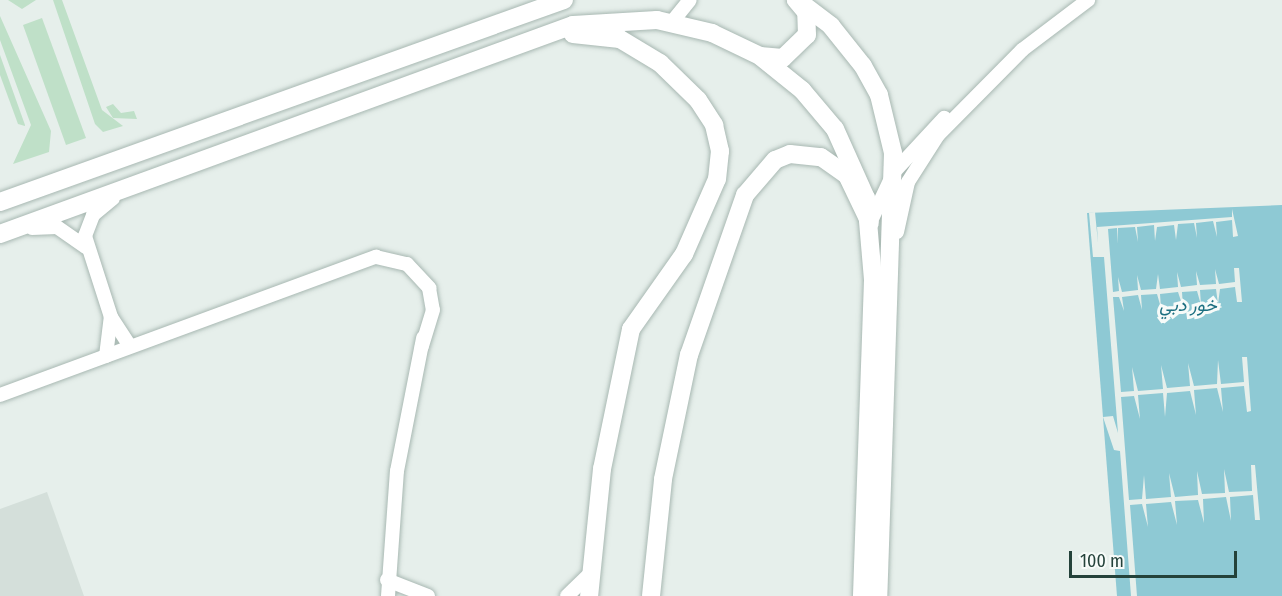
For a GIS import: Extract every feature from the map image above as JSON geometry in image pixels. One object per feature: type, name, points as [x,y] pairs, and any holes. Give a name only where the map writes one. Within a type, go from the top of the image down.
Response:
[{"type":"main road","points":[[0,202],[564,0]]},
{"type":"main road","points":[[760,56],[783,58],[802,45],[809,24],[798,1]]},
{"type":"main road","points":[[798,1],[842,38],[872,80],[890,133],[894,172],[894,252],[878,596]]},
{"type":"main road","points":[[0,235],[541,37],[600,20],[672,22],[712,33],[760,56],[802,90],[835,129],[859,173],[870,223],[862,596]]},
{"type":"main road","points":[[541,37],[596,34],[641,49],[698,100],[714,125],[720,151],[717,179],[684,254],[632,329],[602,469],[589,596]]},
{"type":"main road","points":[[651,596],[663,479],[689,355],[714,274],[753,182],[775,160],[790,154],[821,157],[847,175],[870,223]]},
{"type":"street","points":[[672,22],[690,0]]},
{"type":"street","points":[[870,223],[894,172],[918,141],[969,99],[1022,50],[1088,0]]},
{"type":"street","points":[[894,252],[903,200],[916,165],[969,99]]},
{"type":"street","points":[[129,346],[111,317],[86,247],[88,225],[100,207],[149,179]]},
{"type":"street","points":[[0,235],[46,226],[68,232],[86,247]]},
{"type":"street","points":[[0,395],[376,257],[397,259],[416,270],[432,299],[397,471],[387,580],[388,596]]},
{"type":"street","points":[[106,356],[111,317]]},
{"type":"street","points":[[567,596],[590,574]]},
{"type":"street","points":[[387,580],[428,596]]},
{"type":"shaded area","points":[[47,492],[84,596],[0,596],[0,509]]},
{"type":"green space","points":[[8,0],[36,0],[22,9]]},
{"type":"green space","points":[[53,0],[62,0],[102,110],[123,126],[103,132],[95,124]]},
{"type":"green space","points":[[0,16],[51,131],[49,152],[13,164],[31,125],[0,40]]},
{"type":"green space","points":[[42,18],[86,138],[66,145],[23,25]]},
{"type":"green space","points":[[0,55],[25,126],[18,124],[0,75]]},
{"type":"green space","points":[[113,104],[121,113],[134,111],[137,119],[113,118],[106,107]]},
{"type":"water","name":"خور دبي","points":[[1282,205],[1282,596],[1117,596],[1087,213]]},
{"type":"pier","points":[[1232,209],[1238,236],[1233,237],[1232,220],[1216,222],[1217,237],[1213,221],[1196,223],[1197,238],[1194,223],[1178,224],[1176,240],[1174,225],[1157,227],[1155,241],[1154,225],[1137,227],[1138,242],[1135,227],[1118,228],[1118,244],[1117,228],[1108,229],[1113,292],[1119,291],[1118,277],[1122,292],[1138,290],[1137,275],[1141,290],[1156,289],[1158,274],[1160,289],[1178,287],[1177,272],[1181,287],[1197,285],[1196,271],[1200,285],[1216,284],[1215,269],[1219,284],[1235,282],[1234,268],[1239,268],[1242,302],[1237,302],[1235,287],[1220,289],[1218,304],[1216,289],[1200,290],[1201,305],[1197,291],[1182,292],[1183,307],[1178,292],[1160,294],[1161,308],[1157,294],[1141,295],[1142,310],[1138,295],[1122,297],[1124,311],[1119,297],[1113,297],[1121,392],[1134,391],[1132,367],[1138,391],[1163,389],[1161,365],[1167,388],[1190,386],[1188,363],[1194,386],[1217,384],[1218,360],[1221,384],[1244,382],[1242,357],[1247,357],[1251,411],[1247,412],[1244,386],[1221,388],[1223,412],[1217,388],[1194,390],[1196,415],[1190,391],[1167,393],[1165,417],[1163,393],[1138,395],[1140,419],[1134,396],[1121,397],[1129,500],[1142,499],[1144,475],[1146,499],[1171,497],[1169,473],[1175,497],[1198,495],[1197,471],[1202,494],[1225,493],[1224,469],[1229,492],[1252,491],[1251,465],[1255,465],[1260,520],[1255,520],[1253,495],[1230,497],[1231,521],[1226,497],[1203,499],[1204,523],[1198,500],[1175,501],[1177,525],[1171,502],[1146,504],[1148,527],[1142,504],[1130,505],[1137,596],[1131,596],[1120,451],[1114,450],[1103,417],[1113,416],[1118,433],[1104,257],[1093,257],[1089,213],[1095,212],[1098,243],[1097,227],[1232,217]]}]
